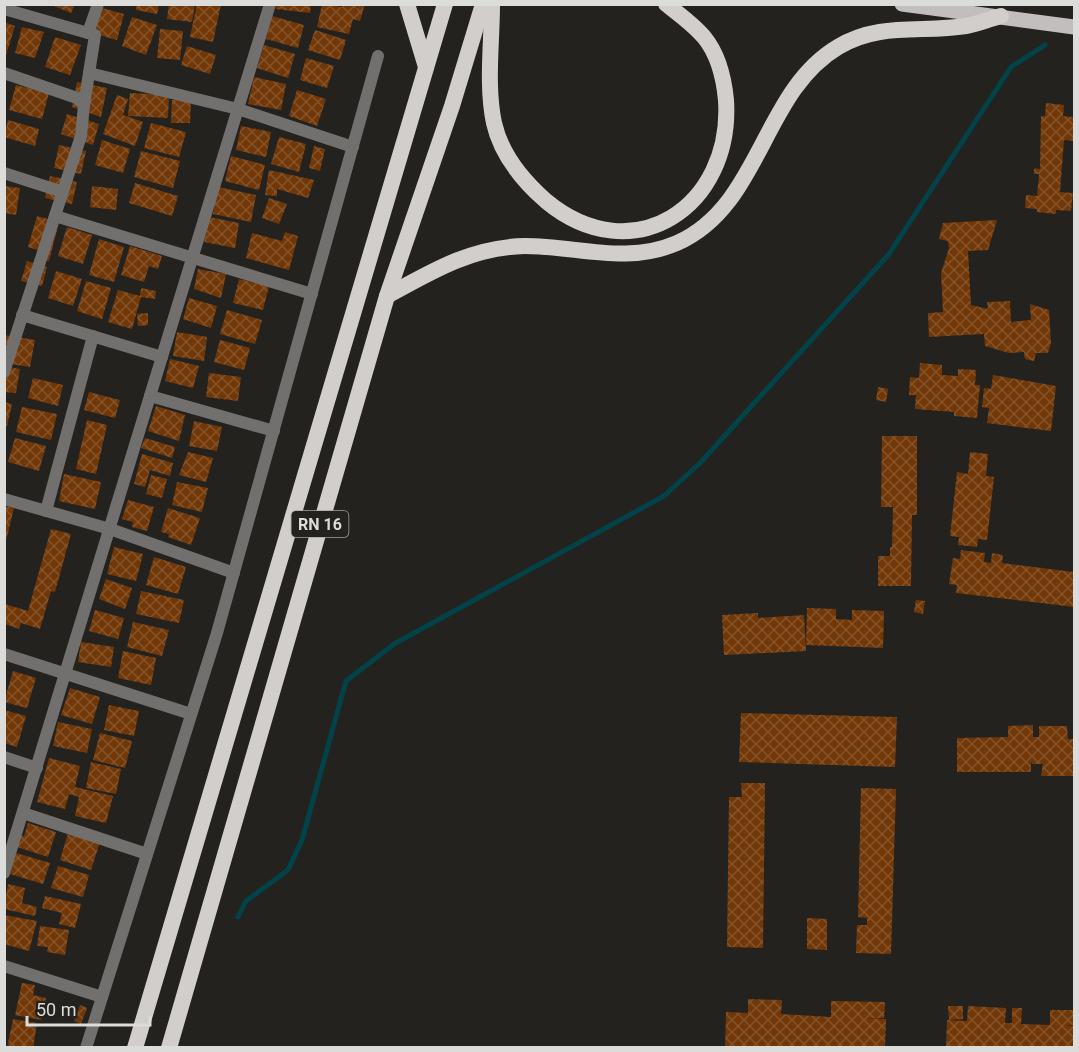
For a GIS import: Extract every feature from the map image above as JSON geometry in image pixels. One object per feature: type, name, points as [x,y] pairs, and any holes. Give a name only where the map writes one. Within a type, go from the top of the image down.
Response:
[{"type":"highway","points":[[407,4],[426,68]]},
{"type":"highway","name":"RN 16","points":[[135,1047],[445,4]]},
{"type":"highway","name":"RN 16","points":[[169,1047],[387,296],[452,106],[483,4]]},
{"type":"highway","points":[[492,4],[492,112],[497,135],[507,156],[535,191],[561,213],[592,228],[618,233],[650,228],[680,213],[701,193],[715,169],[724,141],[725,87],[718,62],[704,37],[666,4]]},
{"type":"highway","points":[[387,296],[440,266],[468,254],[492,249],[526,246],[630,255],[657,251],[680,241],[721,208],[737,189],[794,86],[822,58],[839,46],[876,31],[967,26],[1001,16]]},
{"type":"main road","points":[[902,4],[1074,27]]},
{"type":"street","points":[[88,33],[98,4]]},
{"type":"street","points":[[4,873],[270,4]]},
{"type":"street","points":[[4,9],[94,35],[81,136],[4,372]]},
{"type":"street","points":[[86,1047],[234,573],[378,56]]},
{"type":"street","points":[[4,73],[62,91],[77,98],[84,105]]},
{"type":"street","points":[[89,73],[238,109],[353,147]]},
{"type":"street","points":[[4,173],[63,192]]},
{"type":"street","points":[[55,216],[312,294]]},
{"type":"street","points":[[22,315],[162,357]]},
{"type":"street","points":[[46,511],[93,336]]},
{"type":"street","points":[[150,396],[274,431]]},
{"type":"street","points":[[4,499],[110,529],[234,573]]},
{"type":"street","points":[[4,654],[191,714]]},
{"type":"street","points":[[4,757],[37,768]]},
{"type":"street","points":[[23,813],[147,854]]},
{"type":"street","points":[[4,966],[102,997]]},
{"type":"building","points":[[49,4],[75,4],[71,13]]},
{"type":"building","points":[[137,4],[159,4],[157,14],[136,10]]},
{"type":"building","points":[[169,4],[195,4],[192,22],[167,19]]},
{"type":"building","points":[[197,4],[221,4],[213,42],[190,37]]},
{"type":"building","points":[[276,4],[311,4],[310,13],[276,9]]},
{"type":"building","points":[[322,4],[342,7],[343,4],[357,4],[355,14],[358,4],[365,4],[360,21],[353,19],[349,34],[317,27]]},
{"type":"building","points":[[98,7],[124,14],[117,40],[91,33]]},
{"type":"building","points":[[272,16],[304,25],[298,48],[266,39]]},
{"type":"building","points":[[132,17],[157,25],[146,55],[122,46]]},
{"type":"building","points":[[4,22],[15,26],[6,55],[4,54]]},
{"type":"building","points":[[22,27],[44,32],[35,58],[15,53]]},
{"type":"building","points":[[160,29],[183,31],[180,60],[157,58]]},
{"type":"building","points":[[315,30],[346,40],[340,60],[308,50]]},
{"type":"building","points":[[55,37],[81,45],[70,75],[45,67]]},
{"type":"building","points":[[264,45],[295,54],[288,78],[257,68]]},
{"type":"building","points":[[187,46],[216,55],[210,74],[181,65]]},
{"type":"building","points":[[306,58],[334,66],[327,88],[300,80]]},
{"type":"building","points":[[254,77],[286,84],[281,110],[248,104]]},
{"type":"building","points":[[77,82],[107,88],[101,117],[72,107]]},
{"type":"building","points":[[16,85],[49,93],[42,119],[9,110]]},
{"type":"building","points":[[297,90],[326,99],[317,126],[289,116]]},
{"type":"building","points":[[130,93],[169,95],[168,118],[128,116]]},
{"type":"building","points":[[117,95],[128,99],[123,115],[143,122],[135,146],[103,134]]},
{"type":"building","points":[[172,100],[191,101],[190,123],[171,123]]},
{"type":"building","points":[[1046,103],[1064,105],[1063,116],[1074,117],[1074,141],[1064,140],[1060,192],[1073,193],[1071,211],[1056,210],[1056,214],[1025,208],[1026,195],[1037,196],[1039,174],[1034,174],[1034,168],[1040,169],[1041,116],[1045,116]]},
{"type":"building","points":[[67,114],[99,124],[93,145],[61,134]]},
{"type":"building","points":[[8,120],[39,129],[35,146],[4,137]]},
{"type":"building","points":[[151,123],[186,132],[179,157],[144,148]]},
{"type":"building","points":[[241,126],[271,132],[266,157],[236,150]]},
{"type":"building","points":[[279,137],[306,144],[299,172],[271,164]]},
{"type":"building","points":[[102,140],[130,149],[123,173],[95,165]]},
{"type":"building","points":[[59,145],[86,151],[81,174],[54,168]]},
{"type":"building","points":[[314,146],[325,149],[320,171],[309,168]]},
{"type":"building","points":[[141,151],[180,161],[173,188],[134,177]]},
{"type":"building","points":[[231,156],[265,165],[259,190],[225,181]]},
{"type":"building","points":[[269,170],[314,180],[308,198],[277,189],[277,196],[265,195]]},
{"type":"building","points":[[50,176],[77,182],[72,204],[45,198]]},
{"type":"building","points":[[135,183],[178,196],[172,216],[129,203]]},
{"type":"building","points":[[4,186],[20,188],[16,215],[4,213]]},
{"type":"building","points":[[92,186],[118,189],[116,210],[90,207]]},
{"type":"building","points":[[218,187],[256,195],[251,222],[213,214]]},
{"type":"building","points":[[269,198],[287,204],[279,224],[262,218]]},
{"type":"building","points":[[37,216],[59,222],[49,261],[36,258],[38,250],[28,247]]},
{"type":"building","points":[[209,217],[239,223],[235,248],[204,242]]},
{"type":"building","points":[[997,220],[988,250],[968,251],[971,305],[988,309],[987,302],[1010,301],[1011,322],[1031,320],[1030,304],[1049,310],[1051,343],[1048,353],[1036,353],[1034,361],[1025,359],[1024,352],[1009,353],[985,346],[984,334],[929,337],[928,313],[943,312],[941,273],[949,248],[948,241],[939,239],[943,223]]},
{"type":"building","points":[[67,227],[92,235],[83,264],[58,256]]},
{"type":"building","points":[[285,232],[298,236],[289,270],[246,258],[252,233],[282,241]]},
{"type":"building","points":[[99,239],[124,247],[114,282],[89,275]]},
{"type":"building","points":[[130,246],[162,256],[158,269],[149,266],[144,282],[121,275]]},
{"type":"building","points":[[27,261],[47,267],[42,286],[21,281]]},
{"type":"building","points":[[198,269],[226,274],[221,298],[194,289]]},
{"type":"building","points":[[56,271],[82,279],[73,306],[48,298]]},
{"type":"building","points":[[239,279],[269,286],[263,310],[233,303]]},
{"type":"building","points":[[86,281],[111,288],[102,319],[77,311]]},
{"type":"building","points":[[141,288],[156,291],[155,299],[141,297],[132,329],[108,322],[118,290],[140,296]]},
{"type":"building","points":[[189,298],[217,306],[211,328],[183,319]]},
{"type":"building","points":[[227,310],[262,320],[255,344],[220,334]]},
{"type":"building","points":[[148,313],[148,325],[138,326],[137,314]]},
{"type":"building","points":[[177,332],[207,337],[204,361],[173,356]]},
{"type":"building","points":[[4,335],[35,340],[30,367],[4,363]]},
{"type":"building","points":[[220,340],[250,348],[244,370],[214,362]]},
{"type":"building","points":[[170,359],[199,366],[193,388],[165,381]]},
{"type":"building","points":[[920,363],[942,365],[942,375],[958,376],[958,369],[976,370],[975,385],[980,385],[977,418],[954,416],[954,412],[915,409],[916,395],[909,395],[910,377],[919,378]]},
{"type":"building","points":[[4,366],[20,369],[16,393],[4,392]]},
{"type":"building","points":[[209,373],[241,377],[238,401],[206,397]]},
{"type":"building","points":[[993,375],[1056,386],[1051,431],[987,423],[989,408],[982,407],[984,388],[991,389]]},
{"type":"building","points":[[33,378],[63,385],[58,406],[28,398]]},
{"type":"building","points":[[878,387],[888,389],[886,402],[876,400]]},
{"type":"building","points":[[89,392],[120,400],[115,418],[84,410]]},
{"type":"building","points":[[4,402],[12,404],[7,426],[4,426]]},
{"type":"building","points":[[156,406],[185,415],[179,441],[148,431]]},
{"type":"building","points":[[22,407],[57,414],[51,440],[16,432]]},
{"type":"building","points":[[87,420],[107,425],[96,474],[76,469]]},
{"type":"building","points":[[194,421],[222,427],[217,451],[189,446]]},
{"type":"building","points":[[882,436],[917,436],[917,515],[912,515],[911,586],[878,586],[878,556],[890,556],[890,547],[892,547],[893,507],[881,507]]},
{"type":"building","points":[[15,438],[46,446],[39,471],[8,462]]},
{"type":"building","points":[[145,438],[175,447],[172,458],[141,448]]},
{"type":"building","points":[[188,452],[213,458],[206,482],[179,475]]},
{"type":"building","points":[[970,452],[988,454],[986,476],[994,477],[987,540],[978,539],[977,547],[958,545],[959,537],[950,536],[957,472],[968,474]]},
{"type":"building","points":[[142,454],[173,463],[170,476],[150,470],[145,487],[134,484]]},
{"type":"building","points":[[64,474],[101,482],[95,509],[59,501]]},
{"type":"building","points":[[151,475],[167,479],[162,498],[146,494]]},
{"type":"building","points":[[177,482],[208,488],[202,512],[172,505]]},
{"type":"building","points":[[128,500],[154,507],[147,531],[132,527],[133,522],[122,519]]},
{"type":"building","points":[[4,506],[14,508],[5,545],[4,545]]},
{"type":"building","points":[[168,508],[200,518],[191,545],[168,537],[169,534],[161,532]]},
{"type":"building","points":[[51,529],[71,534],[55,592],[51,591],[40,629],[21,623],[19,629],[5,624],[5,604],[28,611]]},
{"type":"building","points":[[114,547],[143,554],[136,581],[107,574]]},
{"type":"building","points":[[961,550],[985,553],[984,562],[991,563],[992,553],[1003,555],[1002,563],[1074,572],[1074,607],[956,593],[957,585],[949,584],[953,558],[960,559]]},
{"type":"building","points":[[154,557],[186,567],[178,594],[146,585]]},
{"type":"building","points":[[106,579],[132,588],[125,609],[99,599]]},
{"type":"building","points":[[141,591],[184,600],[179,623],[136,614]]},
{"type":"building","points":[[916,600],[925,601],[923,614],[914,612]]},
{"type":"building","points":[[807,608],[836,609],[836,619],[852,620],[852,610],[884,611],[883,648],[806,645]]},
{"type":"building","points":[[95,610],[124,618],[118,639],[89,631]]},
{"type":"building","points":[[758,613],[758,618],[804,615],[806,651],[724,655],[722,615]]},
{"type":"building","points":[[133,622],[169,630],[162,656],[127,647]]},
{"type":"building","points":[[81,642],[114,647],[111,667],[78,662]]},
{"type":"building","points":[[123,651],[156,658],[151,685],[118,678]]},
{"type":"building","points":[[13,671],[36,678],[27,708],[4,702]]},
{"type":"building","points":[[70,688],[100,697],[92,724],[61,715]]},
{"type":"building","points":[[109,705],[139,711],[134,736],[104,730]]},
{"type":"building","points":[[4,710],[26,716],[17,747],[4,743]]},
{"type":"building","points":[[741,713],[897,717],[895,767],[739,762]]},
{"type":"building","points":[[58,722],[92,729],[87,753],[53,746]]},
{"type":"building","points":[[1033,725],[1033,737],[1039,737],[1039,726],[1067,726],[1068,739],[1074,739],[1074,776],[1041,776],[1043,764],[1032,764],[1031,761],[1031,772],[957,772],[957,738],[1008,737],[1008,726]]},
{"type":"building","points":[[100,733],[132,741],[125,768],[93,760]]},
{"type":"building","points":[[49,758],[80,766],[75,787],[113,796],[106,823],[75,816],[79,797],[69,794],[65,809],[37,802]]},
{"type":"building","points":[[91,762],[121,769],[116,794],[86,788]]},
{"type":"building","points":[[741,783],[765,783],[763,948],[727,947],[729,797],[742,797]]},
{"type":"building","points":[[861,788],[896,789],[891,954],[856,953],[857,925],[867,925],[867,918],[858,917]]},
{"type":"building","points":[[28,823],[56,832],[48,857],[14,846],[17,834],[24,836]]},
{"type":"building","points":[[68,833],[100,842],[91,870],[60,860]]},
{"type":"building","points":[[16,853],[50,863],[43,884],[10,874]]},
{"type":"building","points":[[58,866],[89,875],[83,897],[51,888]]},
{"type":"building","points":[[8,884],[25,888],[22,903],[37,907],[35,916],[4,909]]},
{"type":"building","points":[[45,896],[81,904],[75,928],[59,924],[62,913],[42,908]]},
{"type":"building","points":[[4,915],[37,921],[29,951],[4,944]]},
{"type":"building","points":[[807,918],[827,919],[827,950],[807,949]]},
{"type":"building","points":[[40,926],[69,930],[65,955],[47,952],[48,947],[37,946]]},
{"type":"building","points":[[22,983],[35,985],[33,995],[46,998],[41,1020],[15,1015]]},
{"type":"building","points":[[748,999],[782,1000],[781,1014],[831,1017],[831,1001],[885,1002],[884,1018],[865,1018],[886,1019],[885,1048],[725,1048],[726,1012],[748,1013]]},
{"type":"building","points":[[80,1005],[87,1008],[81,1024],[74,1021]]},
{"type":"building","points":[[948,1006],[963,1006],[963,1019],[949,1020]]},
{"type":"building","points":[[968,1006],[1006,1008],[1005,1023],[1012,1023],[1012,1008],[1022,1008],[1021,1024],[1050,1025],[1050,1010],[1074,1010],[1074,1025],[1065,1026],[1074,1026],[1074,1048],[946,1048],[947,1020],[967,1021]]},
{"type":"building","points":[[13,1019],[37,1023],[33,1048],[7,1048]]},
{"type":"waterway","points":[[238,917],[246,901],[288,870],[302,840],[346,681],[394,644],[664,496],[701,462],[889,254],[1011,67],[1045,45]]}]
